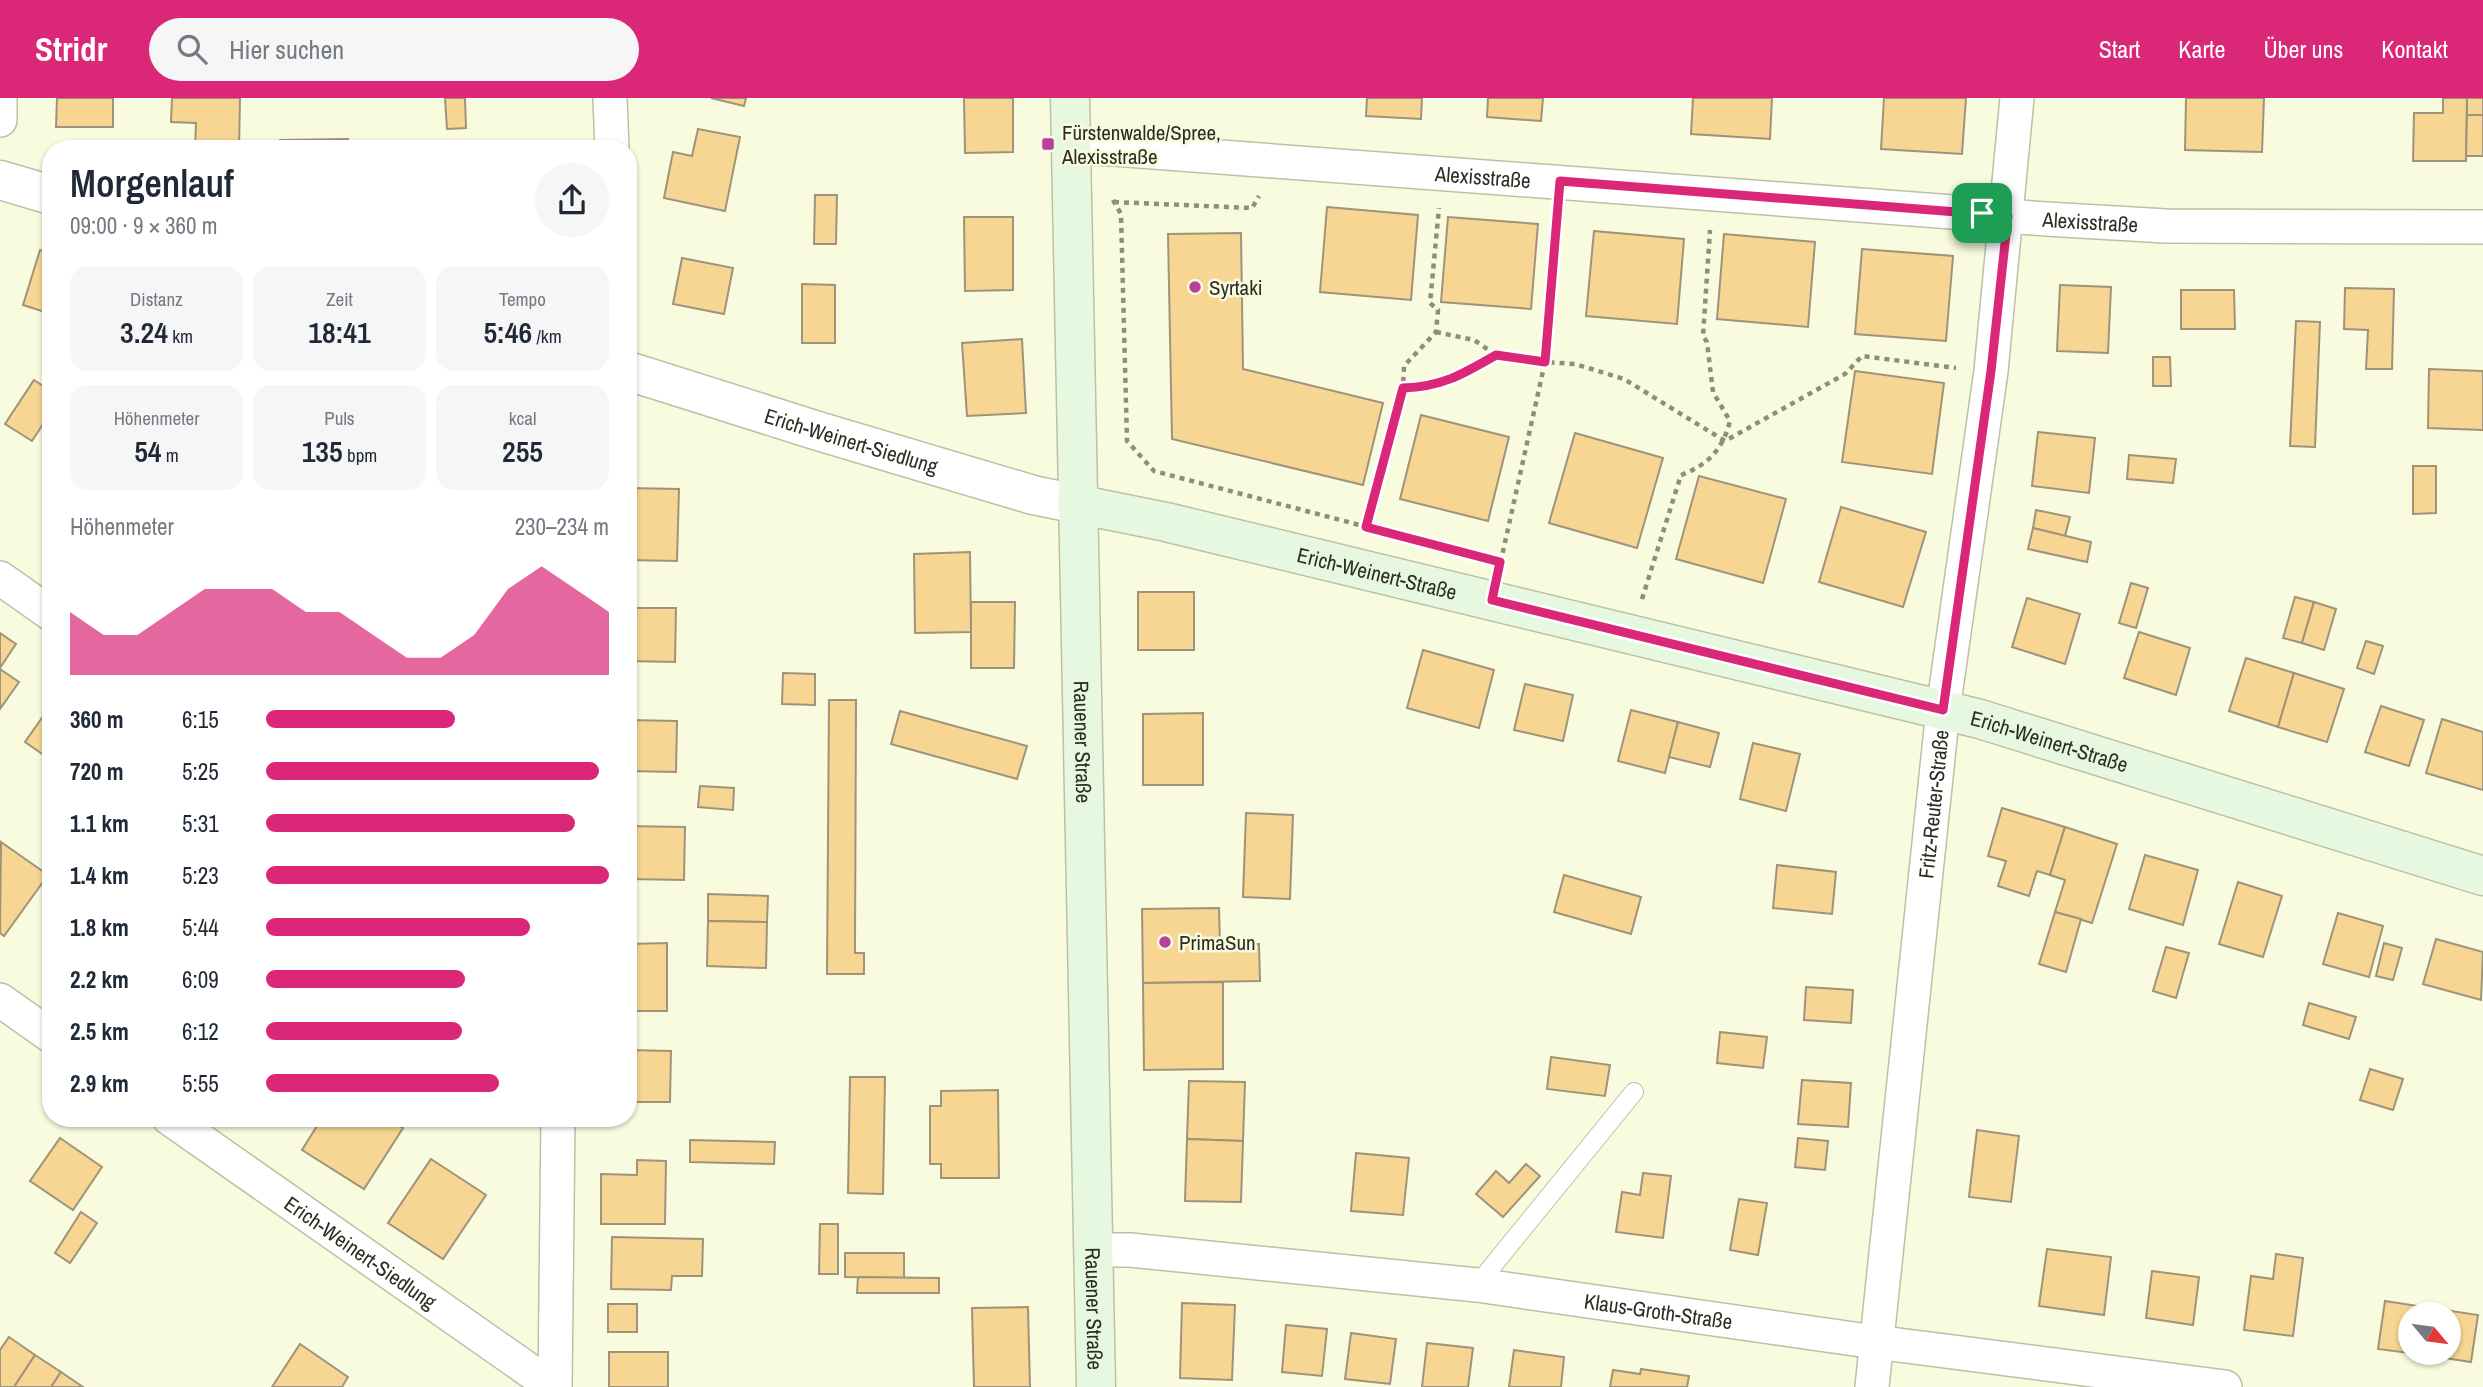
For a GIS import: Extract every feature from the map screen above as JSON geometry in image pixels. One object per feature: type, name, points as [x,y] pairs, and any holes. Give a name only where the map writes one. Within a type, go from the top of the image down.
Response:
[{"type":"main road","name":"Rauener Straße","points":[[1070,98],[1096,1387]]},
{"type":"main road","name":"Erich-Weinert-Straße","points":[[1077,504],[1166,522],[1980,719],[2483,876]]},
{"type":"street","points":[[0,98],[0,120]]},
{"type":"street","points":[[610,98],[612,140]]},
{"type":"street","name":"Fritz-Reuter-Straße","points":[[1872,1387],[1943,710],[1991,371],[2008,216],[2017,98]]},
{"type":"street","name":"Alexisstraße","points":[[1071,148],[2166,226],[2483,227]]},
{"type":"street","points":[[0,180],[42,192]]},
{"type":"street","name":"Erich-Weinert-Siedlung","points":[[637,374],[1033,495],[1077,504]]},
{"type":"street","points":[[0,578],[42,608]]},
{"type":"street","points":[[0,1000],[42,1029]]},
{"type":"street","name":"Erich-Weinert-Siedlung","points":[[182,1127],[554,1387]]},
{"type":"street","name":"Erich-Weinert-Siedlung","points":[[554,1387],[558,1127]]},
{"type":"street","name":"Klaus-Groth-Straße","points":[[1093,1251],[1130,1250],[1476,1285],[1875,1342],[2225,1387]]},
{"type":"lane","points":[[1476,1285],[1634,1092]]},
{"type":"path","points":[[1114,149],[1113,202],[1121,214],[1127,441],[1154,471],[1393,534]]},
{"type":"path","points":[[1492,600],[1545,362],[1560,181]]},
{"type":"path","points":[[1366,527],[1403,388],[1404,366],[1436,332],[1438,310],[1430,303],[1440,197]]},
{"type":"path","points":[[1711,219],[1703,336],[1707,342],[1713,392],[1730,421],[1725,441]]},
{"type":"path","points":[[1436,332],[1474,340],[1496,355],[1575,363],[1624,379],[1725,441]]},
{"type":"path","points":[[1403,388],[1428,387],[1458,377],[1496,355]]},
{"type":"path","points":[[1654,603],[1642,599],[1681,475],[1700,468],[1725,441],[1845,374],[1862,356],[1991,371]]},
{"type":"path","points":[[1500,562],[1513,565]]},
{"type":"building","points":[[57,98],[113,98],[113,127],[56,127]]},
{"type":"building","points":[[172,98],[240,98],[239,140],[195,140],[196,123],[171,122]]},
{"type":"building","points":[[445,98],[465,98],[466,128],[447,129]]},
{"type":"building","points":[[711,98],[746,98],[744,106]]},
{"type":"building","points":[[964,98],[1013,98],[1013,152],[965,153]]},
{"type":"building","points":[[1367,98],[1422,98],[1421,119],[1366,116]]},
{"type":"building","points":[[1488,98],[1543,98],[1541,121],[1487,117]]},
{"type":"building","points":[[1693,98],[1772,98],[1770,139],[1691,134]]},
{"type":"building","points":[[1884,98],[1966,98],[1962,154],[1881,149]]},
{"type":"building","points":[[2186,98],[2264,98],[2262,152],[2185,150]]},
{"type":"building","points":[[2443,98],[2467,98],[2466,161],[2413,161],[2414,113],[2443,113]]},
{"type":"building","points":[[2467,98],[2483,98],[2483,115],[2467,115]]},
{"type":"building","points":[[2467,115],[2483,115],[2483,156],[2466,156]]},
{"type":"building","points":[[698,129],[740,137],[725,211],[664,198],[673,152],[692,156]]},
{"type":"building","points":[[348,139],[348,140],[280,140]]},
{"type":"building","points":[[815,195],[837,195],[836,244],[814,244]]},
{"type":"building","points":[[1327,207],[1418,215],[1411,300],[1320,292]]},
{"type":"building","points":[[964,217],[1013,217],[1013,290],[965,291]]},
{"type":"building","points":[[1448,217],[1538,224],[1531,309],[1441,302]]},
{"type":"building","points":[[1594,231],[1684,239],[1677,324],[1586,316]]},
{"type":"building","points":[[1241,233],[1243,369],[1383,403],[1363,485],[1172,439],[1168,234]]},
{"type":"building","points":[[1724,234],[1815,242],[1808,327],[1717,319]]},
{"type":"building","points":[[1862,249],[1953,256],[1946,341],[1855,334]]},
{"type":"building","points":[[40,250],[42,251],[42,311],[23,305]]},
{"type":"building","points":[[682,258],[733,268],[724,314],[673,304]]},
{"type":"building","points":[[802,284],[835,285],[835,343],[802,343]]},
{"type":"building","points":[[2060,285],[2111,287],[2108,353],[2057,351]]},
{"type":"building","points":[[2345,288],[2394,289],[2392,369],[2366,369],[2368,330],[2344,329]]},
{"type":"building","points":[[2181,290],[2234,290],[2235,329],[2181,329]]},
{"type":"building","points":[[2296,321],[2320,322],[2315,447],[2290,446]]},
{"type":"building","points":[[1022,339],[1026,413],[967,416],[962,343]]},
{"type":"building","points":[[2153,357],[2170,357],[2171,386],[2153,386]]},
{"type":"building","points":[[2429,369],[2483,371],[2483,430],[2428,428]]},
{"type":"building","points":[[1855,371],[1944,383],[1932,474],[1842,462]]},
{"type":"building","points":[[34,380],[42,385],[42,426],[32,441],[5,424]]},
{"type":"building","points":[[1421,415],[1509,437],[1488,521],[1400,499]]},
{"type":"building","points":[[2038,432],[2095,438],[2089,493],[2032,486]]},
{"type":"building","points":[[1575,433],[1663,458],[1637,548],[1549,523]]},
{"type":"building","points":[[2129,455],[2176,459],[2173,483],[2127,479]]},
{"type":"building","points":[[2413,466],[2436,466],[2436,513],[2413,514]]},
{"type":"building","points":[[1699,476],[1786,499],[1763,583],[1676,559]]},
{"type":"building","points":[[637,488],[679,489],[677,561],[637,560]]},
{"type":"building","points":[[1841,507],[1926,532],[1903,607],[1819,582]]},
{"type":"building","points":[[2036,510],[2070,517],[2065,536],[2033,528]]},
{"type":"building","points":[[2033,528],[2091,542],[2087,562],[2028,549]]},
{"type":"building","points":[[970,552],[971,632],[915,633],[914,554]]},
{"type":"building","points":[[2131,583],[2148,588],[2136,628],[2119,623]]},
{"type":"building","points":[[1138,592],[1194,592],[1194,650],[1138,650]]},
{"type":"building","points":[[2295,597],[2314,602],[2302,643],[2283,638]]},
{"type":"building","points":[[2027,598],[2080,614],[2065,664],[2012,647]]},
{"type":"building","points":[[971,602],[1015,602],[1014,668],[971,668]]},
{"type":"building","points":[[2314,602],[2336,609],[2324,650],[2302,643]]},
{"type":"building","points":[[637,608],[676,608],[675,662],[637,661]]},
{"type":"building","points":[[2139,632],[2190,648],[2176,695],[2124,678]]},
{"type":"building","points":[[0,633],[16,644],[0,668]]},
{"type":"building","points":[[2366,641],[2383,646],[2374,674],[2357,668]]},
{"type":"building","points":[[1423,650],[1494,670],[1479,728],[1407,708]]},
{"type":"building","points":[[2246,658],[2294,673],[2278,727],[2229,711]]},
{"type":"building","points":[[0,669],[19,682],[0,709]]},
{"type":"building","points":[[783,673],[815,674],[815,705],[782,704]]},
{"type":"building","points":[[2294,673],[2344,689],[2327,742],[2278,727]]},
{"type":"building","points":[[1525,684],[1573,695],[1563,741],[1514,730]]},
{"type":"building","points":[[829,700],[856,700],[855,953],[864,953],[864,974],[827,974]]},
{"type":"building","points":[[2381,706],[2424,720],[2409,766],[2365,752]]},
{"type":"building","points":[[1631,710],[1678,722],[1665,773],[1618,761]]},
{"type":"building","points":[[900,711],[1027,746],[1017,779],[891,744]]},
{"type":"building","points":[[1203,713],[1203,785],[1143,785],[1143,714]]},
{"type":"building","points":[[42,718],[42,754],[25,742]]},
{"type":"building","points":[[2442,719],[2483,732],[2483,790],[2426,773]]},
{"type":"building","points":[[637,720],[677,721],[676,772],[637,771]]},
{"type":"building","points":[[1678,722],[1719,733],[1710,767],[1669,757]]},
{"type":"building","points":[[1753,743],[1800,754],[1786,811],[1740,799]]},
{"type":"building","points":[[700,786],[734,788],[733,810],[698,807]]},
{"type":"building","points":[[2002,808],[2065,827],[2050,875],[2037,871],[2029,896],[1998,886],[2006,861],[1988,856]]},
{"type":"building","points":[[1246,813],[1293,815],[1290,899],[1243,897]]},
{"type":"building","points":[[637,826],[685,827],[684,880],[637,879]]},
{"type":"building","points":[[2065,827],[2117,844],[2092,923],[2055,912],[2065,880],[2050,875]]},
{"type":"building","points":[[1,842],[42,871],[42,883],[4,936],[0,933]]},
{"type":"building","points":[[2145,855],[2198,870],[2183,925],[2129,909]]},
{"type":"building","points":[[1777,865],[1836,872],[1832,914],[1773,908]]},
{"type":"building","points":[[1564,875],[1641,897],[1631,934],[1554,912]]},
{"type":"building","points":[[2238,882],[2282,896],[2263,957],[2219,944]]},
{"type":"building","points":[[708,894],[768,896],[767,922],[708,921]]},
{"type":"building","points":[[1219,908],[1220,945],[1259,944],[1260,981],[1143,983],[1142,909]]},
{"type":"building","points":[[2055,912],[2081,919],[2066,972],[2039,964]]},
{"type":"building","points":[[2338,913],[2383,926],[2369,977],[2323,964]]},
{"type":"building","points":[[708,921],[767,922],[766,968],[707,966]]},
{"type":"building","points":[[2436,939],[2483,952],[2481,1000],[2423,984]]},
{"type":"building","points":[[667,943],[667,1011],[637,1011],[637,944]]},
{"type":"building","points":[[2384,943],[2402,948],[2393,980],[2376,976]]},
{"type":"building","points":[[2166,947],[2189,953],[2176,998],[2153,991]]},
{"type":"building","points":[[1223,982],[1223,1069],[1144,1070],[1143,983]]},
{"type":"building","points":[[1806,987],[1853,990],[1851,1023],[1804,1020]]},
{"type":"building","points":[[2309,1003],[2356,1017],[2349,1039],[2303,1025]]},
{"type":"building","points":[[1720,1032],[1767,1037],[1763,1068],[1717,1063]]},
{"type":"building","points":[[637,1050],[671,1051],[670,1102],[637,1102]]},
{"type":"building","points":[[1551,1057],[1610,1065],[1605,1096],[1547,1089]]},
{"type":"building","points":[[2370,1069],[2403,1079],[2393,1110],[2360,1100]]},
{"type":"building","points":[[850,1077],[885,1077],[883,1194],[848,1193]]},
{"type":"building","points":[[1802,1080],[1851,1083],[1848,1127],[1798,1124]]},
{"type":"building","points":[[1189,1081],[1245,1082],[1243,1141],[1187,1139]]},
{"type":"building","points":[[998,1090],[999,1178],[941,1178],[941,1164],[930,1164],[930,1106],[941,1106],[941,1091]]},
{"type":"building","points":[[316,1127],[403,1128],[364,1189],[302,1150]]},
{"type":"building","points":[[1977,1130],[2019,1136],[2011,1202],[1969,1197]]},
{"type":"building","points":[[60,1138],[102,1167],[73,1210],[30,1181]]},
{"type":"building","points":[[1798,1138],[1828,1141],[1825,1170],[1795,1167]]},
{"type":"building","points":[[1187,1139],[1243,1141],[1241,1202],[1185,1201]]},
{"type":"building","points":[[690,1140],[775,1142],[774,1164],[690,1162]]},
{"type":"building","points":[[1356,1153],[1409,1158],[1403,1215],[1351,1211]]},
{"type":"building","points":[[431,1159],[486,1195],[443,1259],[388,1223]]},
{"type":"building","points":[[637,1160],[666,1161],[665,1224],[601,1224],[601,1174],[637,1175]]},
{"type":"building","points":[[1526,1164],[1540,1176],[1503,1217],[1476,1194],[1496,1171],[1509,1183]]},
{"type":"building","points":[[1643,1173],[1671,1176],[1663,1238],[1616,1232],[1622,1192],[1640,1195]]},
{"type":"building","points":[[1739,1199],[1767,1203],[1758,1255],[1730,1250]]},
{"type":"building","points":[[81,1212],[97,1223],[70,1263],[55,1253]]},
{"type":"building","points":[[820,1224],[838,1224],[838,1274],[819,1274]]},
{"type":"building","points":[[612,1237],[703,1239],[702,1276],[672,1276],[671,1290],[611,1289]]},
{"type":"building","points":[[2047,1249],[2111,1257],[2104,1315],[2039,1306]]},
{"type":"building","points":[[845,1253],[904,1253],[904,1278],[845,1277]]},
{"type":"building","points":[[2276,1254],[2303,1258],[2293,1336],[2244,1330],[2251,1276],[2273,1279]]},
{"type":"building","points":[[2152,1271],[2199,1277],[2193,1325],[2146,1318]]},
{"type":"building","points":[[858,1277],[939,1278],[939,1293],[857,1293]]},
{"type":"building","points":[[2385,1301],[2398,1303],[2398,1352],[2378,1349]]},
{"type":"building","points":[[1182,1303],[1235,1305],[1232,1380],[1180,1378]]},
{"type":"building","points":[[608,1304],[637,1304],[637,1332],[608,1332]]},
{"type":"building","points":[[1028,1307],[1030,1387],[974,1387],[972,1308]]},
{"type":"building","points":[[2461,1312],[2478,1315],[2471,1362],[2461,1360]]},
{"type":"building","points":[[1286,1325],[1327,1329],[1322,1376],[1282,1372]]},
{"type":"building","points":[[1351,1333],[1396,1339],[1390,1384],[1345,1379]]},
{"type":"building","points":[[9,1337],[35,1355],[14,1387],[0,1387],[0,1350]]},
{"type":"building","points":[[1427,1343],[1473,1348],[1468,1387],[1422,1387]]},
{"type":"building","points":[[300,1344],[348,1377],[342,1387],[272,1387]]},
{"type":"building","points":[[1514,1350],[1564,1357],[1561,1387],[1509,1387]]},
{"type":"building","points":[[609,1352],[668,1352],[668,1387],[609,1387]]},
{"type":"building","points":[[35,1355],[61,1372],[51,1387],[14,1387]]},
{"type":"building","points":[[1641,1369],[1689,1376],[1687,1387],[1610,1387],[1613,1370],[1640,1374]]},
{"type":"building","points":[[61,1372],[83,1387],[51,1387]]},
{"type":"place","name":"Fürstenwalde/Spree, Alexisstraße","points":[[1048,144]]},
{"type":"place","name":"Syrtaki","points":[[1195,287]]},
{"type":"place","name":"PrimaSun","points":[[1165,942]]},
{"type":"route","points":[[1560,181],[1982,213],[2008,216],[1991,371],[1943,710],[1492,600],[1500,562],[1366,527],[1403,388],[1428,387],[1458,377],[1496,355],[1545,362],[1560,181]]}]
